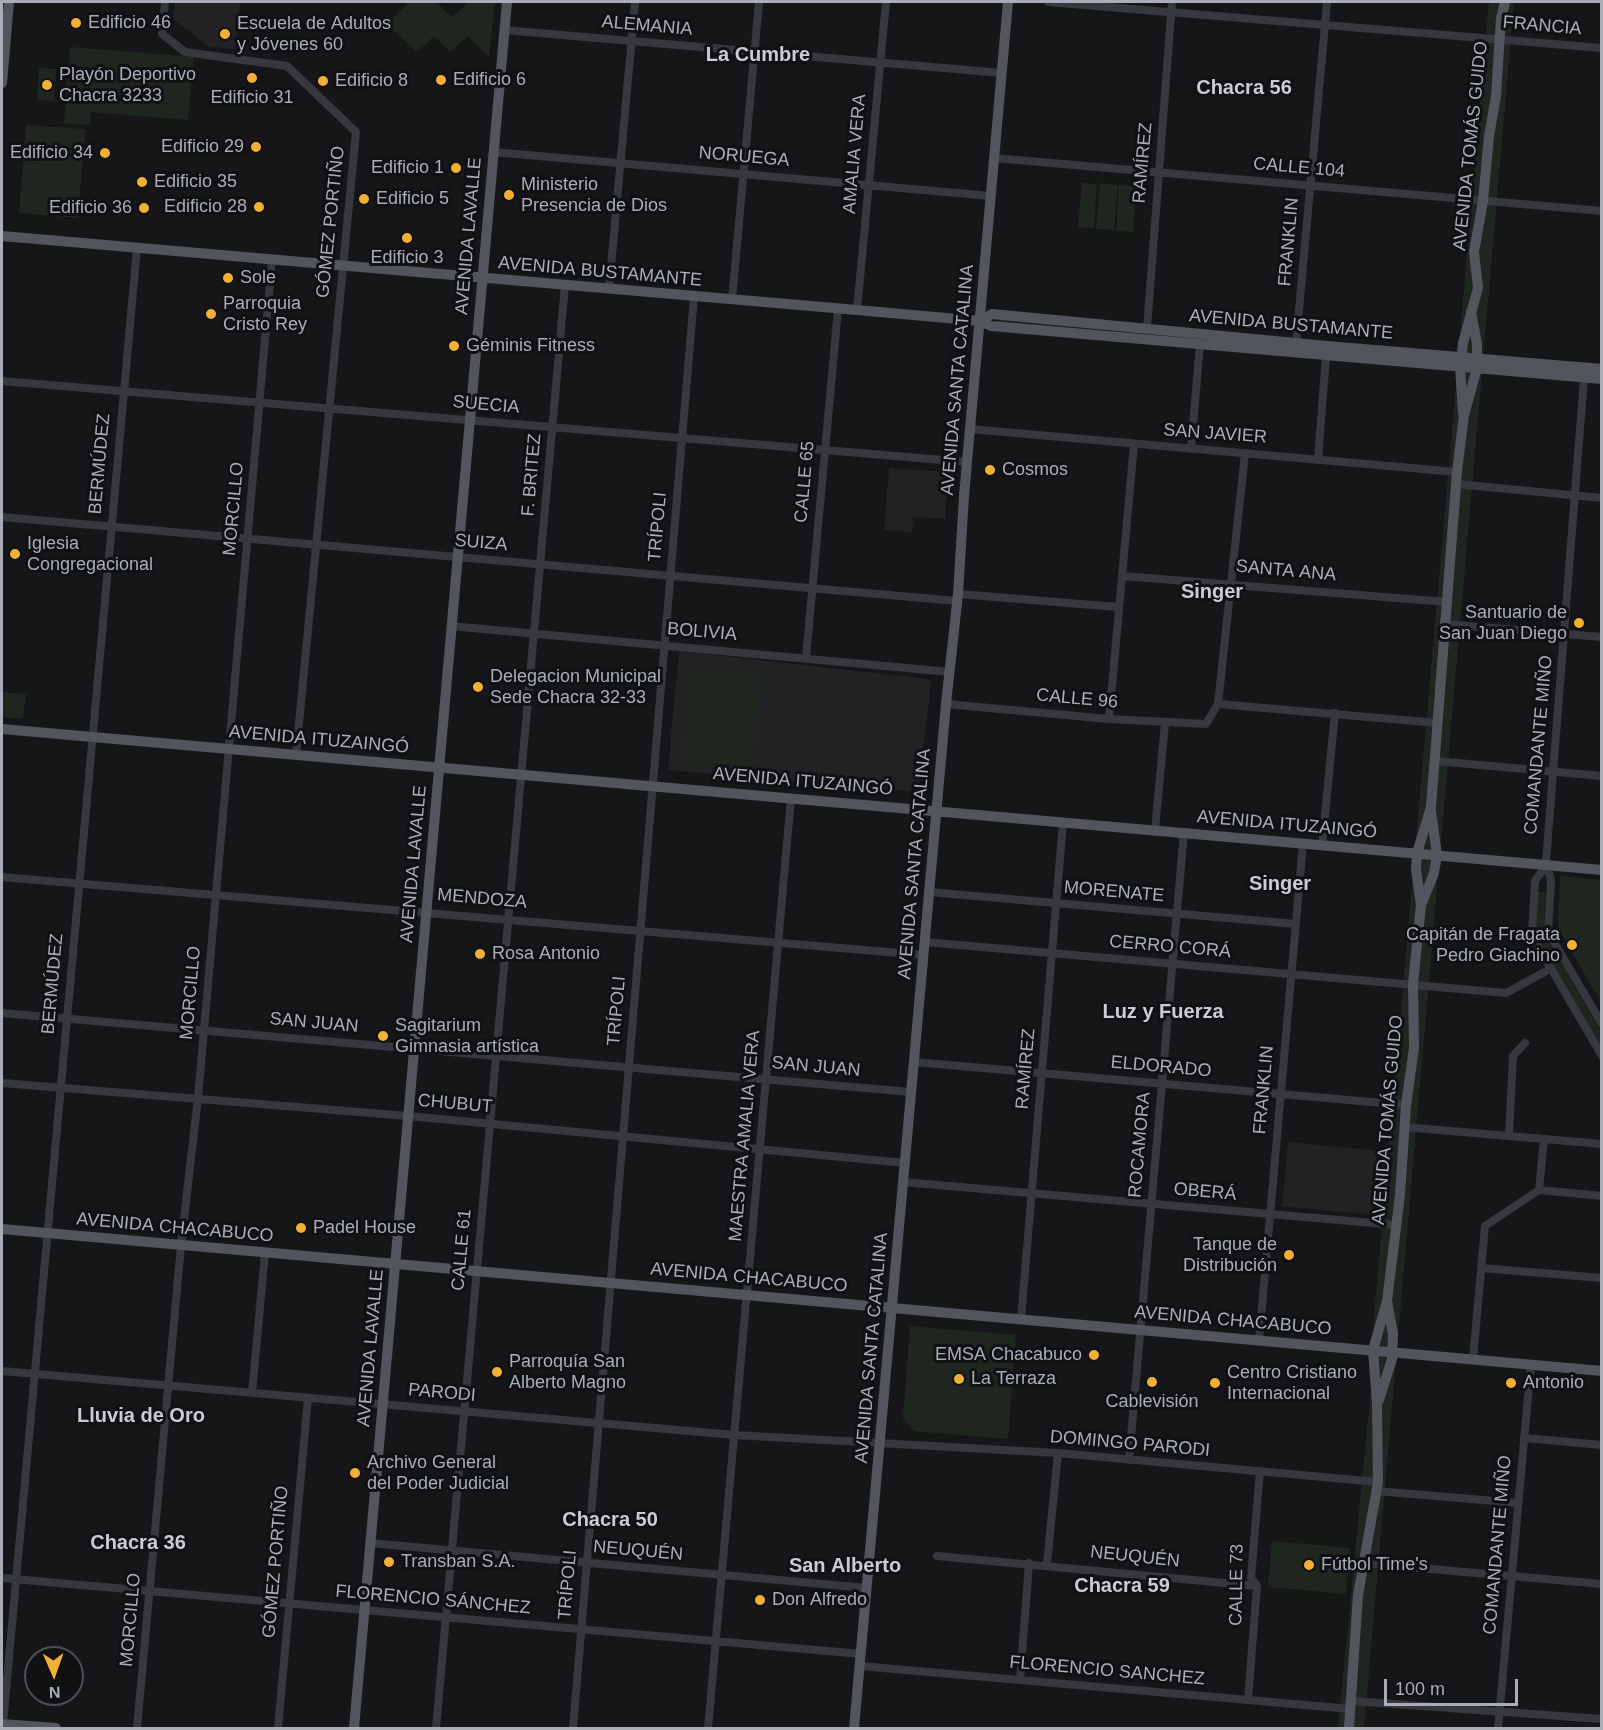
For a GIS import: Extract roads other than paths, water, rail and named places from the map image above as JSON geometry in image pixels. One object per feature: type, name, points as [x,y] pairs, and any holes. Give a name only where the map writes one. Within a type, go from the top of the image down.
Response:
[{"type":"main road","points":[[2,83],[9,2]]},
{"type":"main road","name":"AVENIDA LAVALLE","points":[[354,1728],[507,2]]},
{"type":"main road","name":"AVENIDA SANTA CATALINA","points":[[854,1728],[936,811],[958,597],[967,462],[1008,2]]},
{"type":"main road","name":"AVENIDA TOMÁS GUIDO","points":[[1464,415],[1460,362],[1478,288],[1474,252],[1496,96],[1500,18],[1495,2]]},
{"type":"main road","name":"AVENIDA TOMÁS GUIDO","points":[[1500,18],[1505,2]]},
{"type":"main road","name":"AVENIDA BUSTAMANTE","points":[[2,236],[980,321],[992,314],[1037,323],[1200,344],[1326,357],[1602,369]]},
{"type":"main road","name":"AVENIDA TOMÁS GUIDO","points":[[1349,1728],[1362,1563],[1377,1487],[1377,1403],[1373,1350],[1387,1301],[1406,1105],[1414,1047],[1413,984],[1421,905],[1416,870],[1417,853],[1431,807],[1457,472],[1464,415],[1478,363],[1471,312]]},
{"type":"main road","name":"AVENIDA BUSTAMANTE","points":[[1037,323],[1147,328],[1460,362]]},
{"type":"main road","name":"AVENIDA BUSTAMANTE","points":[[1478,363],[1602,379]]},
{"type":"main road","name":"AVENIDA ITUZAINGÓ","points":[[2,729],[1602,870]]},
{"type":"main road","name":"AVENIDA TOMÁS GUIDO","points":[[1421,905],[1434,873],[1437,855],[1431,807]]},
{"type":"main road","name":"AVENIDA CHACABUCO","points":[[2,1229],[1602,1371]]},
{"type":"main road","name":"AVENIDA TOMÁS GUIDO","points":[[1377,1403],[1391,1367],[1393,1352],[1394,1334],[1387,1301]]},
{"type":"main road","points":[[2,1724],[56,1728]]},
{"type":"street","name":"GÓMEZ PORTIÑO","points":[[165,2],[162,34],[185,52],[287,66],[356,132],[296,754]]},
{"type":"street","points":[[609,289],[635,2]]},
{"type":"street","points":[[732,300],[759,2]]},
{"type":"street","name":"AMALIA VERA","points":[[857,310],[886,2]]},
{"type":"street","name":"FRANCIA","points":[[1048,2],[1602,48]]},
{"type":"street","name":"RAMÍREZ","points":[[1147,328],[1172,2]]},
{"type":"street","name":"FRANKLIN","points":[[1296,343],[1327,2]]},
{"type":"street","name":"ALEMANIA","points":[[504,30],[1002,73]]},
{"type":"street","name":"NORUEGA","points":[[494,152],[991,196]]},
{"type":"street","name":"CALLE 104","points":[[994,158],[1602,211]]},
{"type":"street","name":"BERMÚDEZ","points":[[2,1724],[136,248]]},
{"type":"street","name":"MORCILLO","points":[[137,1728],[181,1245],[198,1098],[272,260]]},
{"type":"street","name":"F. BRITEZ","points":[[521,774],[565,285]]},
{"type":"street","name":"TRÍPOLI","points":[[573,1728],[694,297]]},
{"type":"street","name":"CALLE 65","points":[[806,658],[838,309]]},
{"type":"street","points":[[1191,449],[1200,344]]},
{"type":"street","points":[[1318,459],[1326,357]]},
{"type":"street","name":"COMANDANTE MIÑO","points":[[1546,865],[1584,378]]},
{"type":"street","name":"SUECIA","points":[[2,381],[967,462]]},
{"type":"street","name":"SAN JAVIER","points":[[970,429],[1457,472]]},
{"type":"street","points":[[1109,719],[1134,444]]},
{"type":"street","points":[[1245,453],[1218,704],[1437,723]]},
{"type":"street","points":[[1456,484],[1602,498]]},
{"type":"street","name":"SUIZA","points":[[2,517],[812,588],[1118,607]]},
{"type":"street","name":"SANTA ANA","points":[[1122,576],[1447,602]]},
{"type":"street","points":[[1444,624],[1602,637]]},
{"type":"street","name":"BOLIVIA","points":[[451,626],[950,672]]},
{"type":"street","name":"CALLE 96","points":[[946,704],[1109,719],[1206,724],[1218,704]]},
{"type":"street","points":[[1322,844],[1335,713]]},
{"type":"street","points":[[1155,830],[1165,723]]},
{"type":"street","points":[[1436,761],[1602,776]]},
{"type":"street","name":"CALLE 61","points":[[436,1728],[521,774]]},
{"type":"street","name":"MAESTRA AMALIA VERA","points":[[708,1728],[791,798]]},
{"type":"street","name":"RAMÍREZ","points":[[1021,1319],[1063,822]]},
{"type":"street","name":"ROCAMORA","points":[[1129,1460],[1184,832]]},
{"type":"street","name":"FRANKLIN","points":[[1259,1340],[1303,843]]},
{"type":"street","points":[[1546,865],[1535,881],[1532,936],[1602,1056]]},
{"type":"street","points":[[1546,865],[1551,881],[1548,932],[1602,1024]]},
{"type":"street","name":"MENDOZA","points":[[2,877],[509,918],[923,955]]},
{"type":"street","name":"MORENATE","points":[[929,892],[1296,924]]},
{"type":"street","name":"CERRO CORÁ","points":[[924,942],[1506,993],[1550,969]]},
{"type":"street","name":"SAN JUAN","points":[[2,1012],[911,1092]]},
{"type":"street","points":[[1509,1136],[1514,1056],[1525,1043]]},
{"type":"street","name":"ELDORADO","points":[[914,1062],[1406,1105]]},
{"type":"street","name":"CHUBUT","points":[[2,1083],[408,1116],[905,1163]]},
{"type":"street","points":[[1404,1127],[1602,1144]]},
{"type":"street","points":[[1539,1190],[1544,1139]]},
{"type":"street","name":"OBERÁ","points":[[903,1182],[1396,1225]]},
{"type":"street","points":[[1473,1359],[1485,1226],[1539,1190],[1602,1196]]},
{"type":"street","points":[[252,1393],[265,1252]]},
{"type":"street","points":[[1481,1268],[1602,1278]]},
{"type":"street","name":"COMANDANTE MIÑO","points":[[1498,1728],[1531,1364]]},
{"type":"street","name":"PARODI","points":[[2,1371],[735,1435],[880,1442]]},
{"type":"street","name":"GÓMEZ PORTIÑO","points":[[278,1728],[308,1398]]},
{"type":"street","points":[[1524,1438],[1602,1444]]},
{"type":"street","name":"DOMINGO PARODI","points":[[880,1442],[1260,1471],[1377,1487]]},
{"type":"street","points":[[1047,1564],[1058,1454]]},
{"type":"street","name":"CALLE 73","points":[[1248,1699],[1257,1586],[1251,1578],[1260,1471]]},
{"type":"street","points":[[1377,1487],[1518,1503]]},
{"type":"street","name":"NEUQUÉN","points":[[370,1544],[867,1587]]},
{"type":"street","name":"NEUQUÉN","points":[[937,1556],[1047,1564],[1257,1586]]},
{"type":"street","points":[[1020,1680],[1029,1563]]},
{"type":"street","points":[[1362,1563],[1602,1584]]},
{"type":"street","name":"FLORENCIO SÁNCHEZ","points":[[2,1578],[861,1654]]},
{"type":"street","name":"FLORENCIO SANCHEZ","points":[[860,1666],[1248,1699],[1602,1719]]},
{"type":"place","name":"Edificio 46","points":[[76,23]]},
{"type":"place","name":"Escuela de Adultos y Jóvenes 60","points":[[225,34]]},
{"type":"place","name":"Edificio 31","points":[[252,78]]},
{"type":"place","name":"Edificio 6","points":[[441,80]]},
{"type":"place","name":"Edificio 8","points":[[323,81]]},
{"type":"place","name":"Playón Deportivo Chacra 3233","points":[[47,85]]},
{"type":"place","name":"Edificio 29","points":[[256,147]]},
{"type":"place","name":"Edificio 34","points":[[105,153]]},
{"type":"place","name":"Edificio 1","points":[[456,168]]},
{"type":"place","name":"Edificio 35","points":[[142,182]]},
{"type":"place","name":"Ministerio Presencia de Dios","points":[[509,195]]},
{"type":"place","name":"Edificio 5","points":[[364,199]]},
{"type":"place","name":"Edificio 28","points":[[259,207]]},
{"type":"place","name":"Edificio 36","points":[[144,208]]},
{"type":"place","name":"Edificio 3","points":[[407,238]]},
{"type":"place","name":"Sole","points":[[228,278]]},
{"type":"place","name":"Parroquia Cristo Rey","points":[[211,314]]},
{"type":"place","name":"Géminis Fitness","points":[[454,346]]},
{"type":"place","name":"Cosmos","points":[[990,470]]},
{"type":"place","name":"Iglesia Congregacional","points":[[15,554]]},
{"type":"place","name":"Santuario de San Juan Diego","points":[[1579,623]]},
{"type":"place","name":"Delegacion Municipal Sede Chacra 32-33","points":[[478,687]]},
{"type":"place","name":"Capitán de Fragata Pedro Giachino","points":[[1572,945]]},
{"type":"place","name":"Rosa Antonio","points":[[480,954]]},
{"type":"place","name":"Sagitarium Gimnasia artística","points":[[383,1036]]},
{"type":"place","name":"Padel House","points":[[301,1228]]},
{"type":"place","name":"Tanque de Distribución","points":[[1289,1255]]},
{"type":"place","name":"EMSA Chacabuco","points":[[1094,1355]]},
{"type":"place","name":"Parroquía San Alberto Magno","points":[[497,1372]]},
{"type":"place","name":"La Terraza","points":[[959,1379]]},
{"type":"place","name":"Cablevisión","points":[[1152,1382]]},
{"type":"place","name":"Centro Cristiano Internacional","points":[[1215,1383]]},
{"type":"place","name":"Antonio","points":[[1511,1383]]},
{"type":"place","name":"Archivo General del Poder Judicial","points":[[355,1473]]},
{"type":"place","name":"Transban S.A.","points":[[389,1562]]},
{"type":"place","name":"Fútbol Time's","points":[[1309,1565]]},
{"type":"place","name":"Don Alfredo","points":[[760,1600]]},
{"type":"district","name":"La Cumbre","points":[[758,55]]},
{"type":"district","name":"Chacra 56","points":[[1244,88]]},
{"type":"district","name":"Singer","points":[[1212,592]]},
{"type":"district","name":"Singer","points":[[1280,884]]},
{"type":"district","name":"Luz y Fuerza","points":[[1163,1012]]},
{"type":"district","name":"Lluvia de Oro","points":[[141,1416]]},
{"type":"district","name":"Chacra 50","points":[[610,1520]]},
{"type":"district","name":"Chacra 36","points":[[138,1543]]},
{"type":"district","name":"San Alberto","points":[[845,1566]]},
{"type":"district","name":"Chacra 59","points":[[1122,1586]]}]
